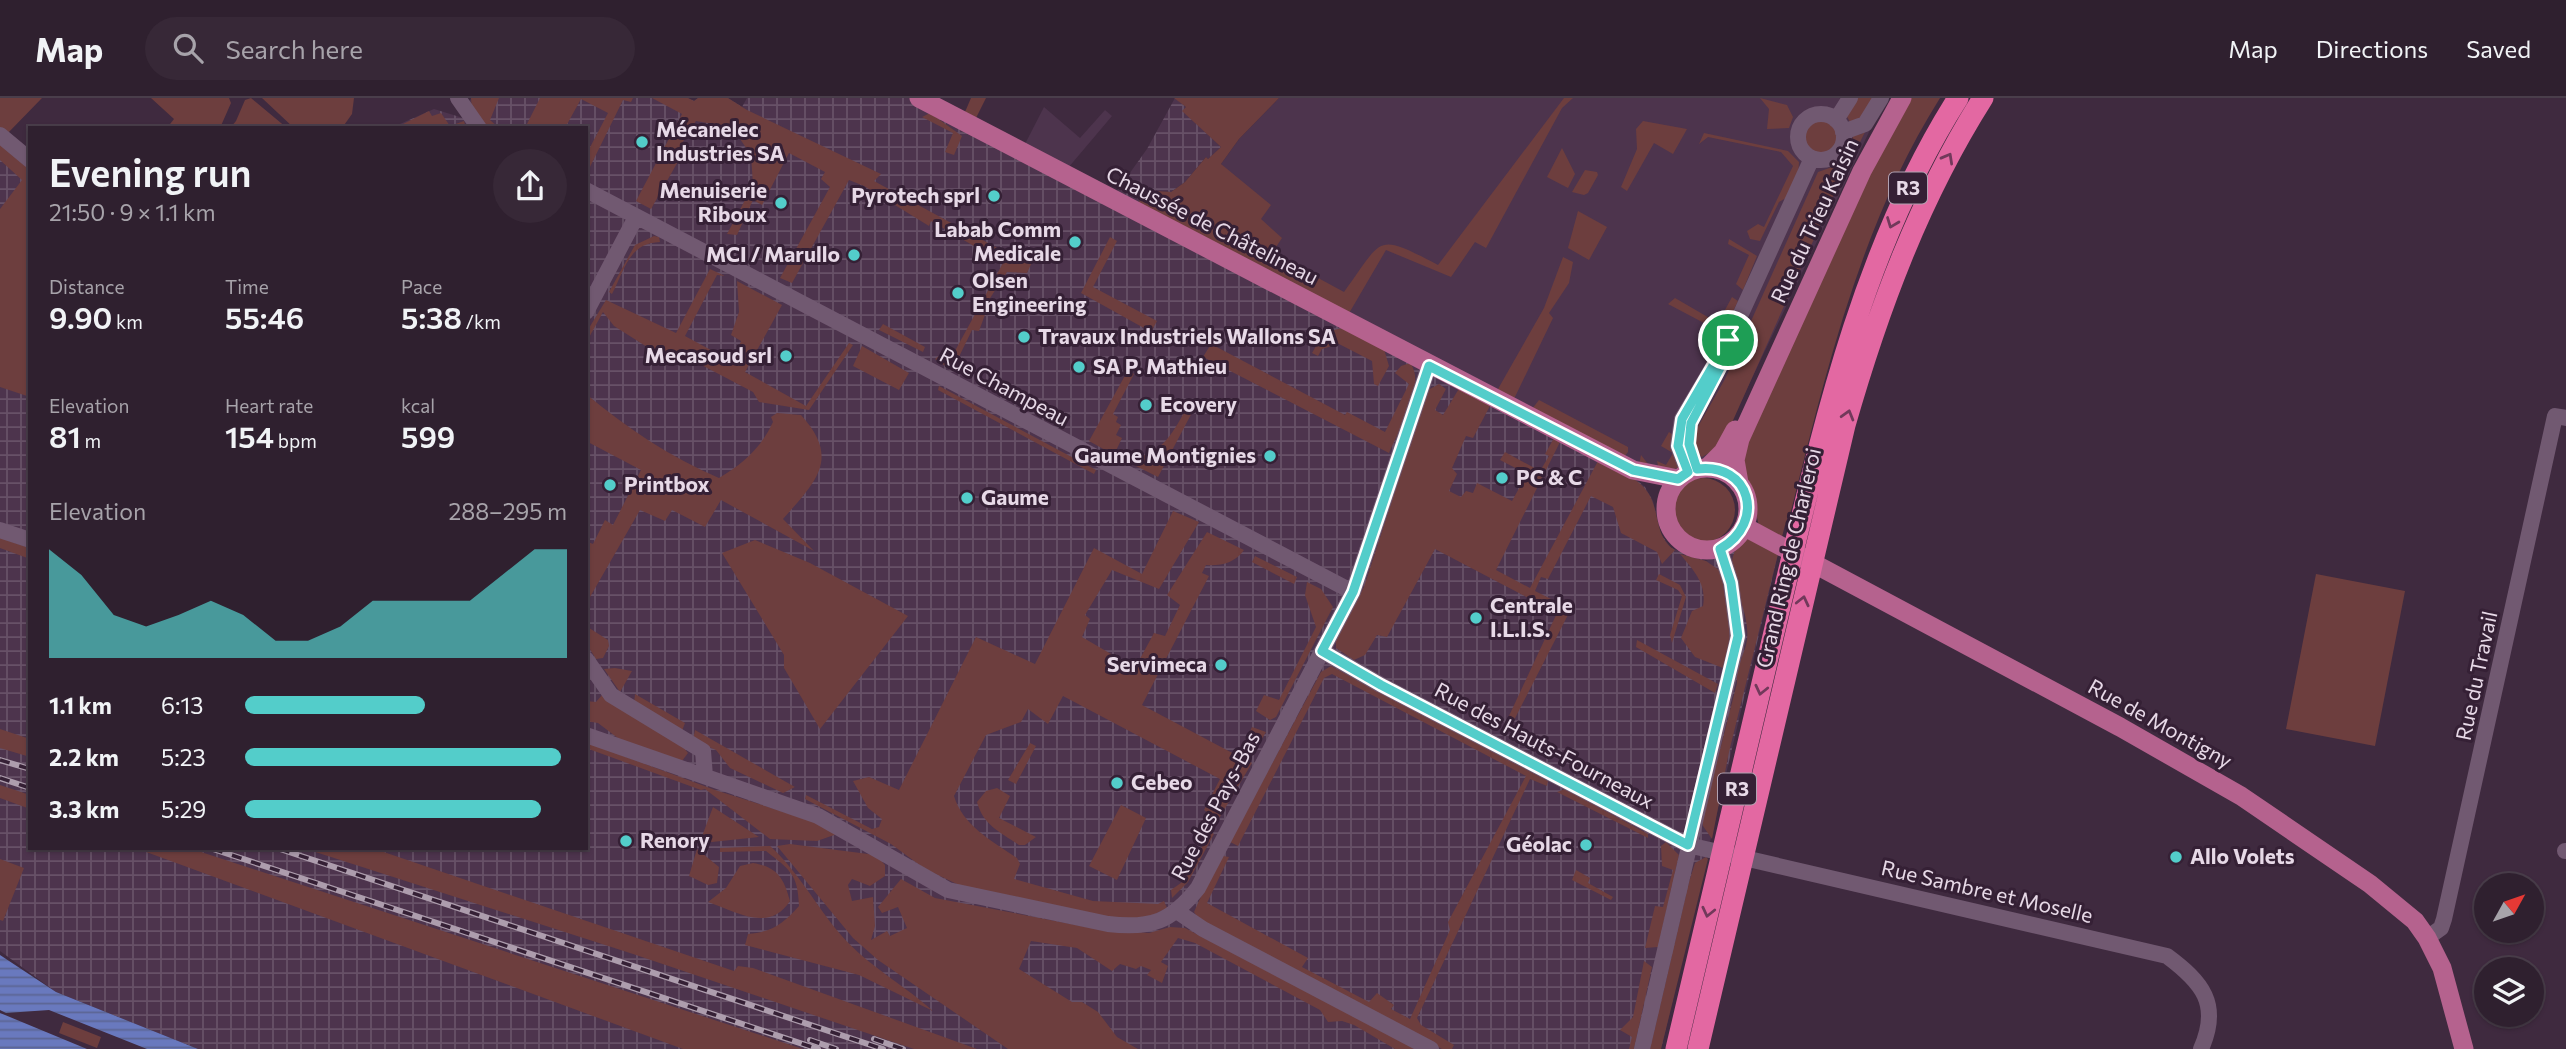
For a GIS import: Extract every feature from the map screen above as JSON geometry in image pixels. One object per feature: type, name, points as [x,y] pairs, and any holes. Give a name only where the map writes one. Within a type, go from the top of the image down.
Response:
[{"type":"highway","name":"Grand Ring de Charleroi","points":[[1676,1049],[1809,531],[1869,282],[1894,215],[1921,161],[1958,98]]},
{"type":"highway","name":"Grand Ring de Charleroi","points":[[1698,1049],[1809,531],[1886,292],[1939,175],[1983,98]]},
{"type":"main road","name":"Chaussée de Châtelineau","points":[[919,98],[1633,470]]},
{"type":"main road","name":"Rue du Trieu Kaisin","points":[[1692,472],[1723,452],[1732,436],[1853,169],[1891,98]]},
{"type":"main road","name":"Rue du Trieu Kaisin","points":[[1739,483],[1735,460],[1740,439],[1862,171],[1902,98]]},
{"type":"main road","points":[[1633,470],[1724,472],[1739,483],[1748,504],[1745,527],[1735,541],[1720,549],[1700,551],[1681,543],[1668,526],[1665,506],[1669,491],[1692,472]]},
{"type":"main road","points":[[1633,470],[1665,506]]},
{"type":"main road","name":"Rue de Montigny","points":[[1745,527],[2120,727],[2242,796],[2394,902],[2427,938],[2442,968],[2464,1049]]},
{"type":"street","points":[[458,98],[478,126]]},
{"type":"street","points":[[1850,98],[1839,126],[1843,142],[1835,155],[1825,160],[1812,158],[1799,143],[1800,127],[1811,116],[1819,114],[1839,126],[1865,124],[1881,98]]},
{"type":"street","points":[[0,135],[28,158]]},
{"type":"street","points":[[1692,472],[1689,444],[1691,423],[1730,349],[1728,340],[1812,158]]},
{"type":"street","name":"Rue Champeau","points":[[588,191],[1353,592]]},
{"type":"street","points":[[588,308],[636,217]]},
{"type":"street","name":"Rue des Pays-Bas","points":[[588,736],[835,824],[928,879],[966,895],[1130,926],[1159,922],[1178,912],[1198,888],[1353,592],[1429,366]]},
{"type":"street","name":"Rue du Travail","points":[[2427,938],[2441,928],[2444,919],[2561,417]]},
{"type":"street","points":[[0,530],[28,539]]},
{"type":"street","points":[[1642,1049],[1738,636],[1731,583],[1720,549]]},
{"type":"street","name":"Rue des Hauts-Fourneaux","points":[[1322,651],[1381,685],[1688,845]]},
{"type":"street","points":[[588,662],[611,695],[703,751],[705,776]]},
{"type":"street","name":"Rue Sambre et Moselle","points":[[1688,845],[2167,956],[2195,976],[2204,994],[2209,1013],[2207,1035],[2201,1049]]},
{"type":"street","points":[[1178,912],[1203,929],[1431,1049]]},
{"type":"shaded area","points":[[0,98],[42,98],[7,134],[0,128]]},
{"type":"shaded area","points":[[151,98],[229,98],[231,103],[221,126],[169,126],[174,119]]},
{"type":"shaded area","points":[[251,98],[285,126],[232,126],[245,100]]},
{"type":"shaded area","points":[[262,98],[354,98],[352,114],[343,126],[292,126]]},
{"type":"shaded area","points":[[471,98],[688,98],[694,101],[698,98],[728,98],[742,107],[747,98],[912,98],[1613,460],[1645,487],[1653,501],[1660,533],[1671,548],[1706,561],[1738,547],[1778,554],[1661,1049],[198,1049],[56,992],[0,951],[0,145],[28,163],[28,850],[588,850],[588,126],[396,126],[434,109],[463,118]]},
{"type":"shaded area","points":[[471,98],[499,98],[490,120],[497,126],[486,126],[472,111]]},
{"type":"shaded area","points":[[540,98],[633,98],[631,102],[623,100],[588,171],[588,151],[608,113],[581,99],[566,126],[526,126]]},
{"type":"shaded area","points":[[652,98],[688,98],[694,101],[698,98],[728,98],[747,110],[881,174],[874,181],[1012,256],[1033,260],[1027,273],[1007,272],[983,309],[986,312],[979,331],[972,330],[954,367],[950,369],[935,359],[940,355],[950,360],[1003,263],[931,221],[929,226],[864,186],[849,180],[792,283],[780,278],[830,187],[821,179],[825,172],[789,153],[762,205],[753,200],[737,235],[727,234],[753,185],[751,155],[738,136],[713,124],[696,121],[674,156],[680,158],[651,209],[636,201],[682,114]]},
{"type":"shaded area","points":[[971,98],[986,98],[976,118],[965,112]]},
{"type":"shaded area","points":[[1174,98],[1279,98],[1239,139],[1221,164],[1271,205],[1261,219],[1282,238],[1272,253],[1344,292],[1367,260],[1382,246],[1402,248],[1438,265],[1564,98],[1573,98],[1562,108],[1486,248],[1475,242],[1451,277],[1386,250],[1348,315],[1137,206],[1144,190],[1171,192],[1185,182],[1206,157],[1208,159],[1221,147],[1182,111],[1186,107]]},
{"type":"shaded area","points":[[1175,98],[1186,107],[1183,111],[1221,147],[1208,159],[1206,157],[1185,182],[1171,192],[1144,190],[1137,206],[1117,191],[1147,149]]},
{"type":"shaded area","points":[[1279,98],[1888,98],[1869,132],[1715,456],[1680,472],[1654,472],[1257,268],[1261,219],[1221,164],[1239,139]]},
{"type":"shaded area","points":[[1760,98],[1787,105],[1793,117],[1789,128],[1767,129],[1769,109]]},
{"type":"shaded area","points":[[1857,98],[1875,98],[1866,117],[1850,122],[1846,115]]},
{"type":"shaded area","points":[[1911,98],[1940,98],[1888,197],[1848,300],[1817,407],[1790,515],[1790,526],[1785,525],[1781,541],[1759,526],[1751,492],[1738,461],[1858,190]]},
{"type":"shaded area","points":[[1044,107],[1080,138],[1105,110],[1112,116],[1068,168],[1025,144]]},
{"type":"shaded area","points":[[429,111],[432,116],[441,113],[450,126],[399,126]]},
{"type":"shaded area","points":[[930,113],[962,136],[954,155],[945,152],[953,133],[922,117]]},
{"type":"shaded area","points":[[464,121],[465,126],[450,126]]},
{"type":"shaded area","points":[[1643,121],[1687,129],[1673,154],[1654,143],[1627,191],[1621,187],[1637,149],[1636,129]]},
{"type":"shaded area","points":[[1821,121],[1832,126],[1837,137],[1832,148],[1821,153],[1810,148],[1805,137],[1810,126]]},
{"type":"shaded area","points":[[1867,128],[1835,192],[1722,445],[1702,457],[1694,450],[1695,432],[1725,379],[1818,172],[1835,166],[1846,157],[1851,149],[1853,135],[1862,134]]},
{"type":"shaded area","points":[[1704,133],[1788,151],[1799,162],[1798,176],[1786,198],[1779,202],[1760,241],[1750,239],[1747,231],[1758,224],[1764,227],[1793,166],[1781,152],[1708,137],[1699,144]]},
{"type":"shaded area","points":[[0,144],[28,167],[28,396],[0,387],[0,209],[22,180],[0,160]]},
{"type":"shaded area","points":[[1562,148],[1575,174],[1568,188],[1547,177]]},
{"type":"shaded area","points":[[1585,170],[1597,172],[1598,175],[1588,193],[1584,195],[1572,192]]},
{"type":"shaded area","points":[[1578,211],[1607,227],[1589,260],[1568,248]]},
{"type":"shaded area","points":[[654,236],[659,237],[660,242],[650,243],[635,252],[612,294],[609,292],[635,245]]},
{"type":"shaded area","points":[[1110,237],[1117,241],[1093,287],[1157,321],[1151,332],[1081,293]]},
{"type":"shaded area","points":[[1729,239],[1757,256],[1743,290],[1736,284],[1749,255],[1728,244]]},
{"type":"shaded area","points":[[1563,257],[1573,262],[1569,283],[1549,313],[1553,318],[1513,401],[1498,389],[1544,308]]},
{"type":"shaded area","points":[[710,269],[725,276],[717,275],[685,336],[733,362],[741,341],[731,335],[739,312],[737,281],[782,305],[745,372],[806,406],[849,343],[853,345],[809,410],[759,402],[753,392],[671,349],[666,359],[614,326],[603,312],[588,339],[588,330],[606,300],[676,333]]},
{"type":"shaded area","points":[[1732,297],[1738,301],[1723,333],[1668,304],[1675,298],[1718,323]]},
{"type":"shaded area","points":[[883,324],[925,347],[923,352],[879,330]]},
{"type":"shaded area","points":[[1343,328],[1384,349],[1389,366],[1378,386],[1374,384],[1372,361],[1339,344],[1322,349],[1318,356],[1312,353],[1324,332]]},
{"type":"shaded area","points":[[1211,344],[1345,415],[1347,412],[1385,432],[1409,384],[1395,373],[1401,366],[1410,363],[1415,383],[1410,407],[1389,453],[1203,357]]},
{"type":"shaded area","points":[[862,346],[909,373],[899,390],[853,366]]},
{"type":"shaded area","points":[[1128,370],[1134,374],[1113,414],[1118,417],[1116,422],[1121,425],[1116,435],[1122,438],[1114,455],[1089,441]]},
{"type":"shaded area","points":[[1439,384],[1446,389],[1435,410],[1443,415],[1460,387],[1491,404],[1473,438],[1466,436],[1452,468],[1457,474],[1449,491],[1461,497],[1466,491],[1473,493],[1477,483],[1512,501],[1527,474],[1500,460],[1505,452],[1540,471],[1549,456],[1545,454],[1554,438],[1561,440],[1496,570],[1530,588],[1598,461],[1642,485],[1651,497],[1663,538],[1675,550],[1662,564],[1657,552],[1621,533],[1613,507],[1591,496],[1548,579],[1541,577],[1535,591],[1571,609],[1508,732],[1501,733],[1557,613],[1435,549],[1387,637],[1377,635],[1365,655],[1354,660],[1336,648],[1336,639],[1364,587],[1428,390]]},
{"type":"shaded area","points":[[939,386],[1096,470],[1094,474],[938,390]]},
{"type":"shaded area","points":[[588,396],[650,441],[719,478],[736,467],[757,447],[773,422],[771,417],[777,413],[801,415],[820,444],[822,457],[814,481],[783,519],[814,551],[721,500],[705,527],[672,510],[665,521],[640,510],[588,601],[588,542],[593,544],[605,520],[613,525],[641,470],[588,442]]},
{"type":"shaded area","points":[[1539,400],[1628,447],[1628,452],[1623,458],[1532,409]]},
{"type":"shaded area","points":[[1190,402],[1196,405],[1158,477],[1126,461],[1159,447],[1172,433]]},
{"type":"shaded area","points":[[1669,432],[1674,436],[1679,468],[1650,472],[1639,465],[1641,455],[1648,464],[1659,470],[1657,461],[1666,465],[1673,453],[1661,446]]},
{"type":"shaded area","points":[[1703,478],[1715,480],[1726,487],[1733,498],[1733,522],[1726,533],[1715,540],[1703,542],[1691,540],[1680,533],[1673,522],[1671,510],[1673,498],[1680,487],[1691,480]]},
{"type":"shaded area","points":[[1173,511],[1199,522],[1159,589],[1112,570],[1085,615],[1090,619],[1082,637],[1135,668],[1154,633],[1165,636],[1180,605],[1167,595],[1207,532],[1244,550],[1227,563],[1206,565],[1202,573],[1209,576],[1142,705],[1238,756],[1252,727],[1266,732],[1249,761],[1252,763],[1218,820],[1204,810],[1220,779],[1063,696],[1048,724],[1028,709],[1021,722],[986,735],[954,796],[958,807],[971,824],[1017,858],[1020,864],[1014,879],[1093,901],[1158,904],[1164,901],[1167,908],[1143,920],[1109,917],[959,885],[925,869],[891,844],[805,799],[806,795],[872,829],[879,827],[882,819],[868,808],[853,781],[869,777],[899,790],[976,637],[1035,664],[1094,548],[1142,574]]},
{"type":"shaded area","points":[[1746,537],[1778,554],[1729,752],[1712,839],[1703,826],[1703,817],[1747,640],[1746,621],[1732,566],[1736,550]]},
{"type":"shaded area","points":[[0,538],[28,547],[28,558],[0,548]]},
{"type":"shaded area","points":[[755,540],[810,563],[908,616],[820,729],[784,668],[784,655],[722,553]]},
{"type":"shaded area","points":[[1680,554],[1706,561],[1722,572],[1729,631],[1723,668],[1695,657],[1681,638],[1692,611],[1703,606],[1704,598],[1698,577]]},
{"type":"shaded area","points":[[1255,556],[1297,577],[1294,584],[1252,562]]},
{"type":"shaded area","points":[[1659,574],[1680,585],[1686,597],[1672,643],[1670,635],[1682,596],[1678,590],[1656,580]]},
{"type":"shaded area","points":[[2316,574],[2405,591],[2375,746],[2286,729]]},
{"type":"shaded area","points":[[1307,582],[1321,589],[1333,607],[1276,717],[1270,720],[1256,711],[1264,695],[1279,700],[1316,627],[1305,595]]},
{"type":"shaded area","points":[[588,627],[608,640],[609,646],[603,658],[596,659],[588,646]]},
{"type":"shaded area","points":[[1637,640],[1718,684],[1715,693],[1636,647]]},
{"type":"shaded area","points":[[1331,666],[1548,781],[1547,786],[1530,779],[1417,1018],[1421,1025],[1454,1045],[1452,1049],[1442,1049],[1201,923],[1194,912],[1212,872],[1223,856],[1229,857],[1207,903],[1308,958],[1302,967],[1369,1002],[1377,993],[1394,1005],[1391,1009],[1410,1019],[1450,930],[1448,922],[1526,776],[1332,674],[1324,678],[1238,846],[1230,842],[1321,672]]},
{"type":"shaded area","points":[[604,669],[632,671],[620,692]]},
{"type":"shaded area","points":[[635,694],[685,723],[682,731],[634,703]]},
{"type":"shaded area","points":[[602,695],[683,747],[688,753],[682,761],[623,742],[598,723],[588,721],[588,701],[596,702]]},
{"type":"shaded area","points":[[0,729],[28,738],[28,756],[0,748]]},
{"type":"shaded area","points":[[695,730],[795,787],[783,793],[730,768],[716,750],[693,740]]},
{"type":"shaded area","points":[[588,743],[715,790],[822,824],[837,834],[817,841],[770,839],[705,789],[701,790],[588,749]]},
{"type":"shaded area","points":[[1030,743],[1036,746],[1016,784],[1008,780]]},
{"type":"shaded area","points":[[0,785],[28,794],[28,808],[0,798]]},
{"type":"shaded area","points":[[997,788],[1010,796],[999,818],[1036,837],[1025,845],[1019,845],[983,817],[977,802],[986,791]]},
{"type":"shaded area","points":[[1565,789],[1648,834],[1648,838],[1557,792]]},
{"type":"shaded area","points":[[1121,805],[1146,818],[1117,880],[1089,866]]},
{"type":"shaded area","points":[[713,807],[759,837],[712,842],[701,839]]},
{"type":"shaded area","points":[[1210,831],[1214,834],[1188,882],[1172,898],[1171,890],[1185,880]]},
{"type":"shaded area","points":[[1666,842],[1679,855],[1658,947],[1645,948],[1655,906],[1663,907],[1673,870],[1662,866],[1661,846]]},
{"type":"shaded area","points":[[790,844],[876,855],[885,865],[885,876],[870,886],[852,879],[848,885],[852,901],[873,897],[875,926],[871,940],[887,931],[890,936],[907,928],[898,907],[882,913],[878,907],[901,879],[935,898],[1092,928],[1149,933],[1170,927],[1185,928],[1418,1049],[1395,1049],[1354,1025],[1342,1021],[1328,1022],[1320,1010],[1195,943],[1178,938],[1161,962],[1168,966],[1162,983],[1147,975],[1151,970],[1141,966],[1136,969],[1120,964],[1112,971],[1077,948],[1031,941],[1019,969],[1072,1002],[1082,1002],[1098,1012],[1117,1037],[1138,1049],[1008,1049],[878,960],[853,938],[777,846]]},
{"type":"shaded area","points":[[770,846],[789,866],[851,946],[933,1011],[859,975],[745,945],[748,934],[776,926],[799,906],[797,887],[787,868],[766,851],[720,852],[720,848]]},
{"type":"shaded area","points":[[697,849],[719,867],[717,883],[708,885],[689,876]]},
{"type":"shaded area","points":[[141,850],[195,850],[803,1049],[683,1049]]},
{"type":"shaded area","points":[[309,850],[378,850],[734,971],[738,966],[753,968],[977,1049],[914,1049],[633,954]]},
{"type":"shaded area","points":[[1706,857],[1708,859],[1661,1049],[1650,1049],[1689,882],[1695,863]]},
{"type":"shaded area","points":[[0,859],[24,868],[3,921],[0,920]]},
{"type":"shaded area","points":[[753,863],[779,875],[790,901],[782,911],[762,918],[752,917],[708,902],[726,888],[740,866]]},
{"type":"shaded area","points":[[1576,870],[1590,878],[1588,883],[1613,897],[1611,900],[1572,880]]},
{"type":"shaded area","points":[[1644,961],[1652,967],[1634,1049],[1629,1049],[1632,1037],[1620,1030],[1633,1017]]},
{"type":"shaded area","points":[[63,1022],[101,1037],[97,1048],[59,1033]]},
{"type":"water","points":[[0,955],[56,992],[198,1049],[147,1049],[49,1010],[6,1013],[0,1010]]},
{"type":"water","points":[[0,1013],[5,1015],[87,1049],[0,1049]]},
{"type":"railway","points":[[0,760],[28,768]]},
{"type":"railway","points":[[0,778],[28,787]]},
{"type":"railway","points":[[216,850],[818,1049]]},
{"type":"railway","points":[[283,850],[883,1049]]},
{"type":"railway","points":[[874,1039],[903,1049]]},
{"type":"railway","points":[[810,1040],[836,1049]]},
{"type":"place","name":"Mécanelec Industries SA","points":[[642,142]]},
{"type":"place","name":"Pyrotech sprl","points":[[994,196]]},
{"type":"place","name":"Menuiserie Riboux","points":[[781,203]]},
{"type":"place","name":"Labab Comm Medicale","points":[[1075,242]]},
{"type":"place","name":"MCI / Marullo","points":[[854,255]]},
{"type":"place","name":"Olsen Engineering","points":[[958,293]]},
{"type":"place","name":"Travaux Industriels Wallons SA","points":[[1024,337]]},
{"type":"place","name":"Mecasoud srl","points":[[786,356]]},
{"type":"place","name":"SA P. Mathieu","points":[[1079,367]]},
{"type":"place","name":"Ecovery","points":[[1146,405]]},
{"type":"place","name":"Gaume Montignies","points":[[1270,456]]},
{"type":"place","name":"PC & C","points":[[1502,478]]},
{"type":"place","name":"Printbox","points":[[610,485]]},
{"type":"place","name":"Gaume","points":[[967,498]]},
{"type":"place","name":"Centrale I.L.I.S.","points":[[1476,618]]},
{"type":"place","name":"Servimeca","points":[[1221,665]]},
{"type":"place","name":"Cebeo","points":[[1117,783]]},
{"type":"place","name":"Renory","points":[[626,841]]},
{"type":"place","name":"Géolac","points":[[1586,845]]},
{"type":"place","name":"Allo Volets","points":[[2176,857]]},
{"type":"route","points":[[1728,340],[1730,349],[1691,423],[1689,444],[1697,469],[1724,472],[1739,483],[1746,496],[1748,512],[1745,527],[1735,541],[1720,549],[1731,583],[1738,636],[1688,845],[1381,685],[1322,651],[1353,592],[1429,366],[1633,470],[1678,479],[1688,472],[1678,446],[1682,419],[1728,340]]}]
